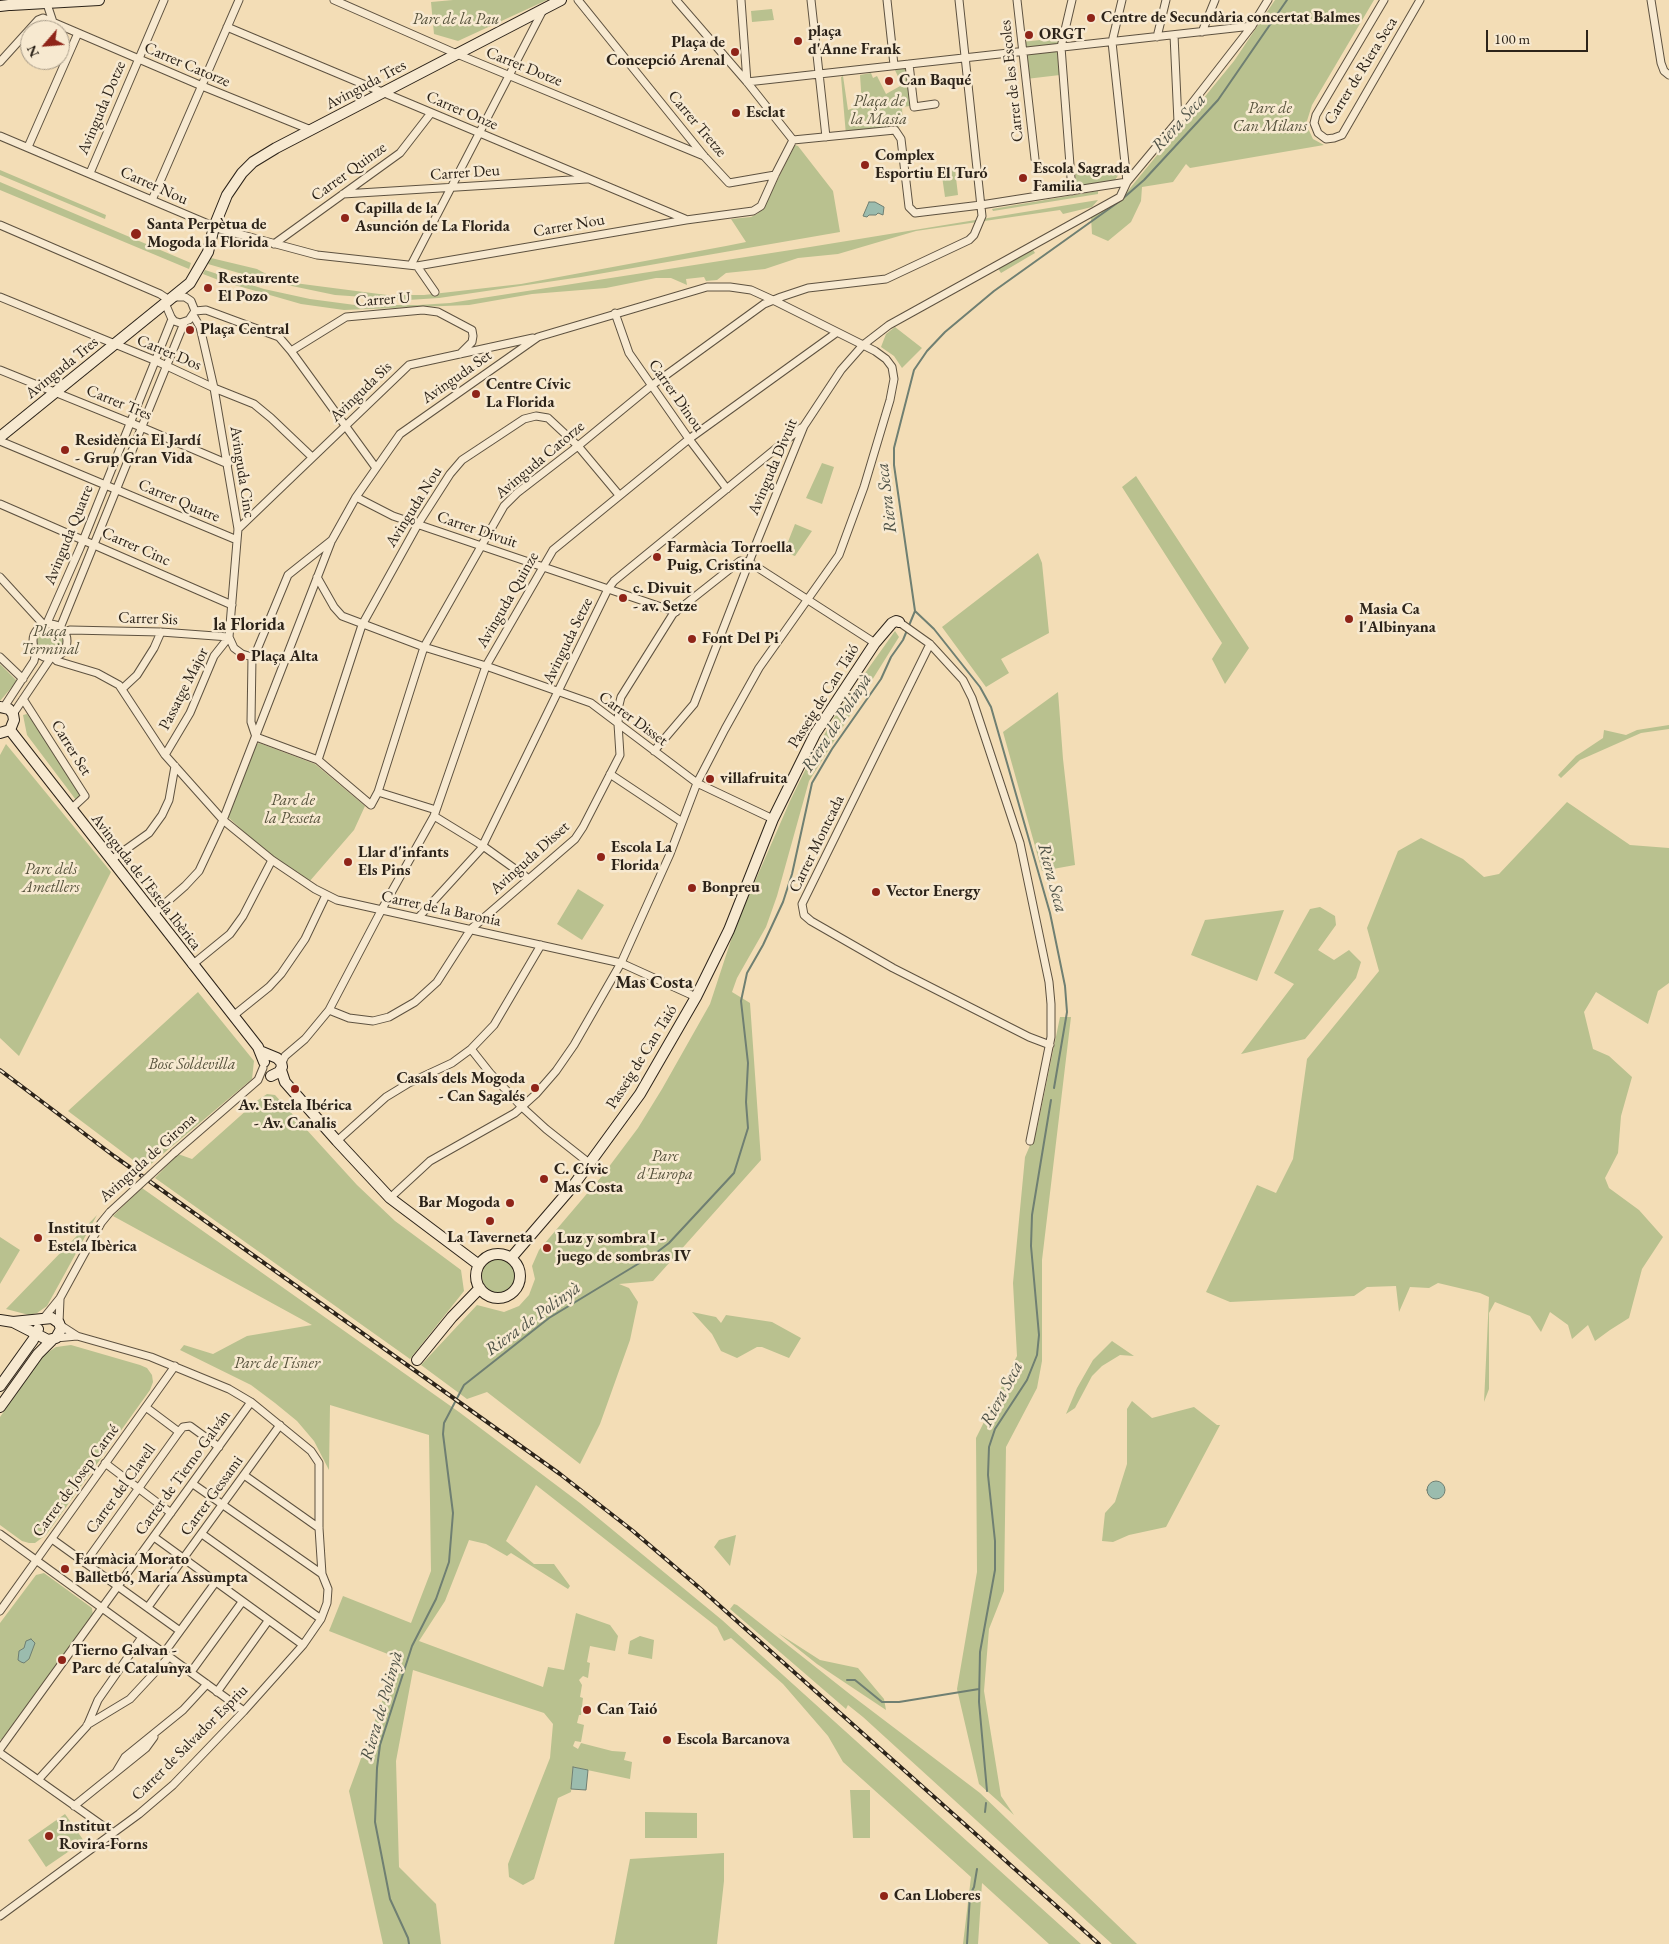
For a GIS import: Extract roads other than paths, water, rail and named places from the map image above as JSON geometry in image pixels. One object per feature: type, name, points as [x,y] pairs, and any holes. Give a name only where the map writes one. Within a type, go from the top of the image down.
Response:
[{"type":"main road","points":[[0,6],[99,0]]},
{"type":"main road","name":"Avinguda Tres","points":[[0,437],[190,283],[208,252],[214,227],[227,195],[242,173],[264,155],[561,0]]},
{"type":"main road","name":"Passeig de Can Taió","points":[[511,1258],[573,1186],[640,1094],[696,997],[729,930],[773,819],[815,734],[875,643],[892,623],[899,622]]},
{"type":"main road","points":[[2,707],[13,714],[14,724],[3,733]]},
{"type":"main road","name":"Avinguda de l'Estela Ibèrica","points":[[3,733],[70,809],[260,1051],[274,1065],[286,1082],[337,1141],[390,1198],[479,1265]]},
{"type":"main road","points":[[499,1254],[511,1258],[520,1270],[520,1280],[516,1290],[508,1296],[497,1298],[485,1294],[476,1280],[479,1265],[491,1255],[499,1254]]},
{"type":"main road","points":[[417,1360],[452,1317],[480,1288]]},
{"type":"main road","points":[[0,1320],[45,1333],[60,1333],[59,1324],[52,1318],[45,1333]]},
{"type":"main road","points":[[17,1325],[45,1333]]},
{"type":"main road","points":[[17,1325],[26,1334],[29,1346]]},
{"type":"main road","name":"Avinguda de Girona","points":[[0,1386],[29,1346],[45,1333]]},
{"type":"main road","name":"Avinguda de Girona","points":[[0,1407],[38,1354],[45,1333]]},
{"type":"street","name":"Avinguda Dotze","points":[[90,172],[164,0]]},
{"type":"street","points":[[152,200],[238,0]]},
{"type":"street","name":"Carrer Dotze","points":[[334,0],[458,54],[704,156]]},
{"type":"street","name":"Carrer Tretze","points":[[578,0],[704,156],[729,183],[775,174]]},
{"type":"street","points":[[676,0],[747,82],[793,140],[895,130],[900,139],[909,207],[915,213],[1072,191],[1126,186],[1112,42],[1122,0]]},
{"type":"street","points":[[741,0],[747,82]]},
{"type":"street","points":[[811,0],[826,137]]},
{"type":"street","points":[[887,0],[894,65]]},
{"type":"street","name":"Avinguda Catorze","points":[[378,792],[424,647],[480,544],[504,506],[517,493],[651,386],[773,300],[819,286],[886,279],[969,240],[974,235],[981,222],[981,205],[959,0]]},
{"type":"street","name":"Carrer de les Escoles","points":[[1017,0],[1035,159]]},
{"type":"street","points":[[1072,0],[1061,47],[1072,191]]},
{"type":"street","points":[[1157,37],[1166,0]]},
{"type":"street","points":[[1202,32],[1215,0]]},
{"type":"street","name":"Avinguda Divuit","points":[[654,751],[694,704],[804,426],[841,370],[863,345],[888,324],[1120,198],[1126,186],[1252,26],[1268,0]]},
{"type":"street","name":"Carrer de Riera Seca","points":[[1384,0],[1316,115],[1314,123],[1318,133],[1326,139],[1342,135],[1420,0]]},
{"type":"street","points":[[1651,0],[1661,63],[1664,71],[1669,75]]},
{"type":"street","points":[[43,2],[51,20]]},
{"type":"street","points":[[436,292],[414,265],[451,187],[543,9]]},
{"type":"street","points":[[747,82],[1252,26]]},
{"type":"street","name":"Carrer Onze","points":[[227,27],[686,220]]},
{"type":"street","name":"Carrer Catorze","points":[[70,30],[311,130]]},
{"type":"street","points":[[28,147],[78,33]]},
{"type":"street","points":[[1174,35],[1178,122]]},
{"type":"street","name":"Carrer Catorze","points":[[0,62],[20,40]]},
{"type":"street","points":[[909,64],[914,107],[935,104]]},
{"type":"street","name":"Carrer Quinze","points":[[274,244],[400,153],[431,113]]},
{"type":"street","name":"Carrer Nou","points":[[0,136],[90,172],[214,227],[317,255],[414,265],[686,220],[753,211],[761,206],[793,140]]},
{"type":"street","name":"Carrer Deu","points":[[343,194],[588,178]]},
{"type":"street","points":[[1,228],[160,294],[169,300],[185,297],[193,304],[194,313]]},
{"type":"street","name":"Avinguda Set","points":[[256,737],[251,722],[252,657],[254,657],[288,575],[332,540],[356,497],[400,434],[538,337],[707,287],[730,287],[750,290],[863,345],[881,355],[892,367],[894,379],[890,400],[864,487],[839,555],[807,599]]},
{"type":"street","name":"Carrer Dos","points":[[0,297],[166,365],[214,388],[254,404],[312,457]]},
{"type":"street","points":[[169,300],[172,319],[176,322],[184,323],[194,313],[206,310],[279,337],[376,468]]},
{"type":"street","name":"Carrer U","points":[[290,351],[346,316],[423,310],[438,312],[472,330],[472,342],[460,354]]},
{"type":"street","name":"Avinguda Cinc","points":[[194,313],[200,328],[214,388],[238,529],[229,637]]},
{"type":"street","name":"Carrer Dinou","points":[[615,314],[629,353],[689,439],[727,488]]},
{"type":"street","name":"Avinguda Quatre","points":[[45,624],[83,539],[172,319]]},
{"type":"street","name":"Avinguda Quatre","points":[[63,630],[94,544],[184,323]]},
{"type":"street","name":"Avinguda Quinze","points":[[274,1065],[305,1039],[329,1010],[435,813],[486,666],[553,550],[689,439],[836,333]]},
{"type":"street","name":"Avinguda Sis","points":[[238,529],[409,366],[538,337]]},
{"type":"street","name":"Carrer Tres","points":[[0,370],[228,464]]},
{"type":"street","name":"Avinguda Nou","points":[[318,760],[362,625],[418,524],[450,474],[462,460],[524,419],[536,416],[548,418],[578,446],[619,495]]},
{"type":"street","name":"Avinguda Setze","points":[[418,918],[483,846],[608,589],[614,581],[804,426]]},
{"type":"street","name":"Carrer Quatre","points":[[0,441],[237,540]]},
{"type":"street","name":"Carrer Divuit","points":[[356,497],[380,510],[418,524],[676,612]]},
{"type":"street","name":"Carrer Cinc","points":[[0,504],[232,605]]},
{"type":"street","points":[[154,914],[199,871],[223,820],[332,540]]},
{"type":"street","name":"Avinguda Disset","points":[[329,1010],[349,1018],[373,1020],[389,1017],[415,1002],[437,982],[471,930],[575,839],[620,755],[618,724],[621,697],[676,612],[740,561],[749,562]]},
{"type":"street","points":[[749,562],[875,643]]},
{"type":"street","points":[[0,577],[45,624],[63,630],[67,639],[66,648],[61,655],[53,659],[13,714]]},
{"type":"street","name":"Carrer Disset","points":[[317,577],[338,613],[362,625],[591,703],[697,783],[773,819]]},
{"type":"street","points":[[390,1198],[430,1161],[495,1125],[522,1107],[556,1071],[574,1045],[621,963],[670,854],[697,783],[759,668],[807,599]]},
{"type":"street","points":[[899,622],[930,644],[963,680],[972,698],[1014,820],[1049,982],[1051,1004],[1050,1045],[1044,1090],[1030,1141]]},
{"type":"street","points":[[2,707],[34,661],[36,652],[32,640],[34,633],[45,624]]},
{"type":"street","name":"Carrer Sis","points":[[63,630],[160,632],[229,637]]},
{"type":"street","points":[[36,652],[42,657],[97,673],[122,688],[138,676],[154,648],[160,632]]},
{"type":"street","points":[[229,637],[234,648],[242,654],[252,657]]},
{"type":"street","name":"Passatge Major","points":[[165,755],[190,713],[214,656],[229,637]]},
{"type":"street","name":"Carrer Montcada","points":[[930,644],[802,904],[804,915],[811,922],[892,968],[1029,1037],[1050,1045]]},
{"type":"street","points":[[0,657],[23,679]]},
{"type":"street","name":"Carrer de la Baronia","points":[[122,688],[165,755],[223,820],[272,860],[326,895],[337,900],[621,963],[696,997]]},
{"type":"street","name":"Carrer Set","points":[[23,698],[85,796],[70,809]]},
{"type":"street","points":[[256,737],[318,760],[371,805],[378,792],[435,813],[529,879]]},
{"type":"street","points":[[110,860],[149,833],[162,815],[169,800],[176,766]]},
{"type":"street","points":[[610,774],[682,822]]},
{"type":"street","points":[[192,965],[230,934],[262,882],[272,860]]},
{"type":"street","points":[[233,1016],[269,987],[281,974],[305,938],[326,895]]},
{"type":"street","points":[[337,1141],[386,1097],[409,1083],[452,1063],[471,1049],[494,1025],[541,945]]},
{"type":"street","points":[[471,1049],[490,1073],[522,1107],[589,1163]]},
{"type":"street","name":"Avinguda de Girona","points":[[45,1333],[60,1298],[101,1223],[110,1212],[274,1065]]},
{"type":"street","name":"Avinguda de Girona","points":[[59,1324],[60,1298]]},
{"type":"street","points":[[59,1324],[77,1336]]},
{"type":"street","points":[[45,1333],[77,1336],[152,1357],[216,1383],[251,1402],[311,1451],[319,1464],[319,1528],[322,1574]]},
{"type":"street","name":"Carrer de Josep Carné","points":[[0,1611],[175,1366]]},
{"type":"street","name":"Carrer de Tierno Galván","points":[[0,1749],[251,1402]]},
{"type":"street","points":[[146,1408],[179,1432],[186,1426],[190,1426],[219,1447]]},
{"type":"street","name":"Carrer Gessami","points":[[148,1607],[280,1425]]},
{"type":"street","name":"Carrer del Clavell","points":[[85,1562],[179,1432]]},
{"type":"street","points":[[105,1463],[171,1513]]},
{"type":"street","points":[[244,1475],[319,1528]]},
{"type":"street","points":[[192,1484],[322,1574]]},
{"type":"street","points":[[0,1534],[244,1711]]},
{"type":"street","points":[[202,1534],[321,1619]]},
{"type":"street","points":[[154,1537],[303,1645]]},
{"type":"street","points":[[52,1539],[180,1631]]},
{"type":"street","name":"Carrer de Salvador Espriu","points":[[0,1916],[113,1833],[174,1785],[244,1711],[303,1645],[321,1619],[327,1603],[328,1589],[322,1574]]},
{"type":"street","points":[[38,1780],[87,1726],[130,1700],[166,1655],[180,1631],[215,1583]]},
{"type":"street","points":[[191,1672],[242,1602]]},
{"type":"street","points":[[217,1692],[268,1621]]},
{"type":"street","points":[[87,1726],[98,1700],[142,1638]]},
{"type":"street","points":[[74,1806],[146,1748],[157,1732],[183,1710],[207,1684]]},
{"type":"street","points":[[0,1753],[113,1833]]},
{"type":"waterway","name":"Riera Seca","points":[[1054,1088],[1067,1012],[1065,986],[1050,913],[991,707],[980,687],[934,629],[915,611],[894,465],[894,448],[914,370],[927,351],[945,332],[994,291],[1120,201],[1144,180],[1218,100],[1287,0]]},
{"type":"waterway","name":"Riera de Polinyà","points":[[409,1944],[390,1899],[375,1822],[377,1768],[380,1745],[412,1646],[436,1599],[449,1562],[453,1513],[443,1434],[444,1423],[464,1385],[549,1318],[656,1253],[669,1243],[734,1173],[748,1128],[746,1102],[748,1063],[741,1001],[747,973],[763,945],[783,902],[792,874],[812,783],[832,749],[881,679],[891,657],[903,640],[915,611]]},
{"type":"waterway","name":"Riera Seca","points":[[987,1791],[979,1702],[980,1652],[995,1570],[995,1541],[988,1475],[989,1447],[995,1429],[1027,1380],[1037,1355],[1039,1335],[1031,1246],[1032,1215],[1051,1100]]},
{"type":"waterway","points":[[847,1680],[855,1680],[882,1702],[899,1702],[979,1689]]},
{"type":"waterway","name":"Riera Seca","points":[[985,1812],[986,1803]]},
{"type":"waterway","name":"Riera Seca","points":[[967,1944],[970,1895],[974,1887],[977,1869]]},
{"type":"railway","points":[[0,1070],[114,1156],[560,1474],[633,1531],[702,1590],[1099,1944]]},
{"type":"place","name":"Centre de Secundària concertat Balmes","points":[[1091,18]]},
{"type":"place","name":"ORGT","points":[[1029,35]]},
{"type":"place","name":"plaça d'Anne Frank","points":[[798,41]]},
{"type":"place","name":"Plaça de Concepció Arenal","points":[[735,52]]},
{"type":"place","name":"Can Baqué","points":[[889,81]]},
{"type":"place","name":"Esclat","points":[[736,113]]},
{"type":"place","name":"Complex Esportiu El Turó","points":[[865,165]]},
{"type":"place","name":"Escola Sagrada Familia","points":[[1023,178]]},
{"type":"place","name":"Capilla de la Asunción de La Florida","points":[[345,218]]},
{"type":"place","name":"Santa Perpètua de Mogoda la Florida","points":[[136,234]]},
{"type":"place","name":"Restaurente El Pozo","points":[[208,288]]},
{"type":"place","name":"Plaça Central","points":[[190,330]]},
{"type":"place","name":"Centre Cívic La Florida","points":[[476,394]]},
{"type":"place","name":"Residència El Jardí - Grup Gran Vida","points":[[65,450]]},
{"type":"place","name":"Farmàcia Torroella Puig, Cristina","points":[[657,557]]},
{"type":"place","name":"c. Divuit - av. Setze","points":[[623,598]]},
{"type":"place","name":"Masia Ca l'Albinyana","points":[[1349,619]]},
{"type":"place","name":"Font Del Pi","points":[[692,639]]},
{"type":"place","name":"Plaça Alta","points":[[241,657]]},
{"type":"place","name":"villafruita","points":[[710,779]]},
{"type":"place","name":"Escola La Florida","points":[[601,857]]},
{"type":"place","name":"Llar d'infants Els Pins","points":[[348,862]]},
{"type":"place","name":"Bonpreu","points":[[692,888]]},
{"type":"place","name":"Vector Energy","points":[[876,892]]},
{"type":"place","name":"Casals dels Mogoda - Can Sagalés","points":[[535,1088]]},
{"type":"place","name":"Av. Estela Ibérica - Av. Canalis","points":[[295,1089]]},
{"type":"place","name":"C. Cívic Mas Costa","points":[[544,1179]]},
{"type":"place","name":"Bar Mogoda","points":[[510,1203]]},
{"type":"place","name":"La Taverneta","points":[[490,1221]]},
{"type":"place","name":"Institut Estela Ibèrica","points":[[38,1238]]},
{"type":"place","name":"Luz y sombra I - juego de sombras IV","points":[[547,1248]]},
{"type":"place","name":"Farmàcia Morato Balletbó, Maria Assumpta","points":[[65,1569]]},
{"type":"place","name":"Tierno Galvan - Parc de Catalunya","points":[[62,1660]]},
{"type":"place","name":"Can Taió","points":[[587,1710]]},
{"type":"place","name":"Escola Barcanova","points":[[667,1740]]},
{"type":"place","name":"Institut Rovira-Forns","points":[[49,1836]]},
{"type":"place","name":"Can Lloberes","points":[[884,1896]]},
{"type":"district","name":"la Florida","points":[[249,625]]},
{"type":"district","name":"Mas Costa","points":[[654,983]]},
{"type":"park label","name":"Parc de la Pau","points":[[456,20]]},
{"type":"park label","name":"Plaça de la Masia","points":[[879,111]]},
{"type":"park label","name":"Parc de Can Milans","points":[[1270,118]]},
{"type":"park label","name":"Plaça Terminal","points":[[50,641]]},
{"type":"park label","name":"Parc de la Pesseta","points":[[293,810]]},
{"type":"park label","name":"Parc dels Ametllers","points":[[51,879]]},
{"type":"park label","name":"Bosc Soldevilla","points":[[192,1065]]},
{"type":"park label","name":"Parc d'Europa","points":[[665,1166]]},
{"type":"park label","name":"Parc de Tísner","points":[[277,1364]]}]
